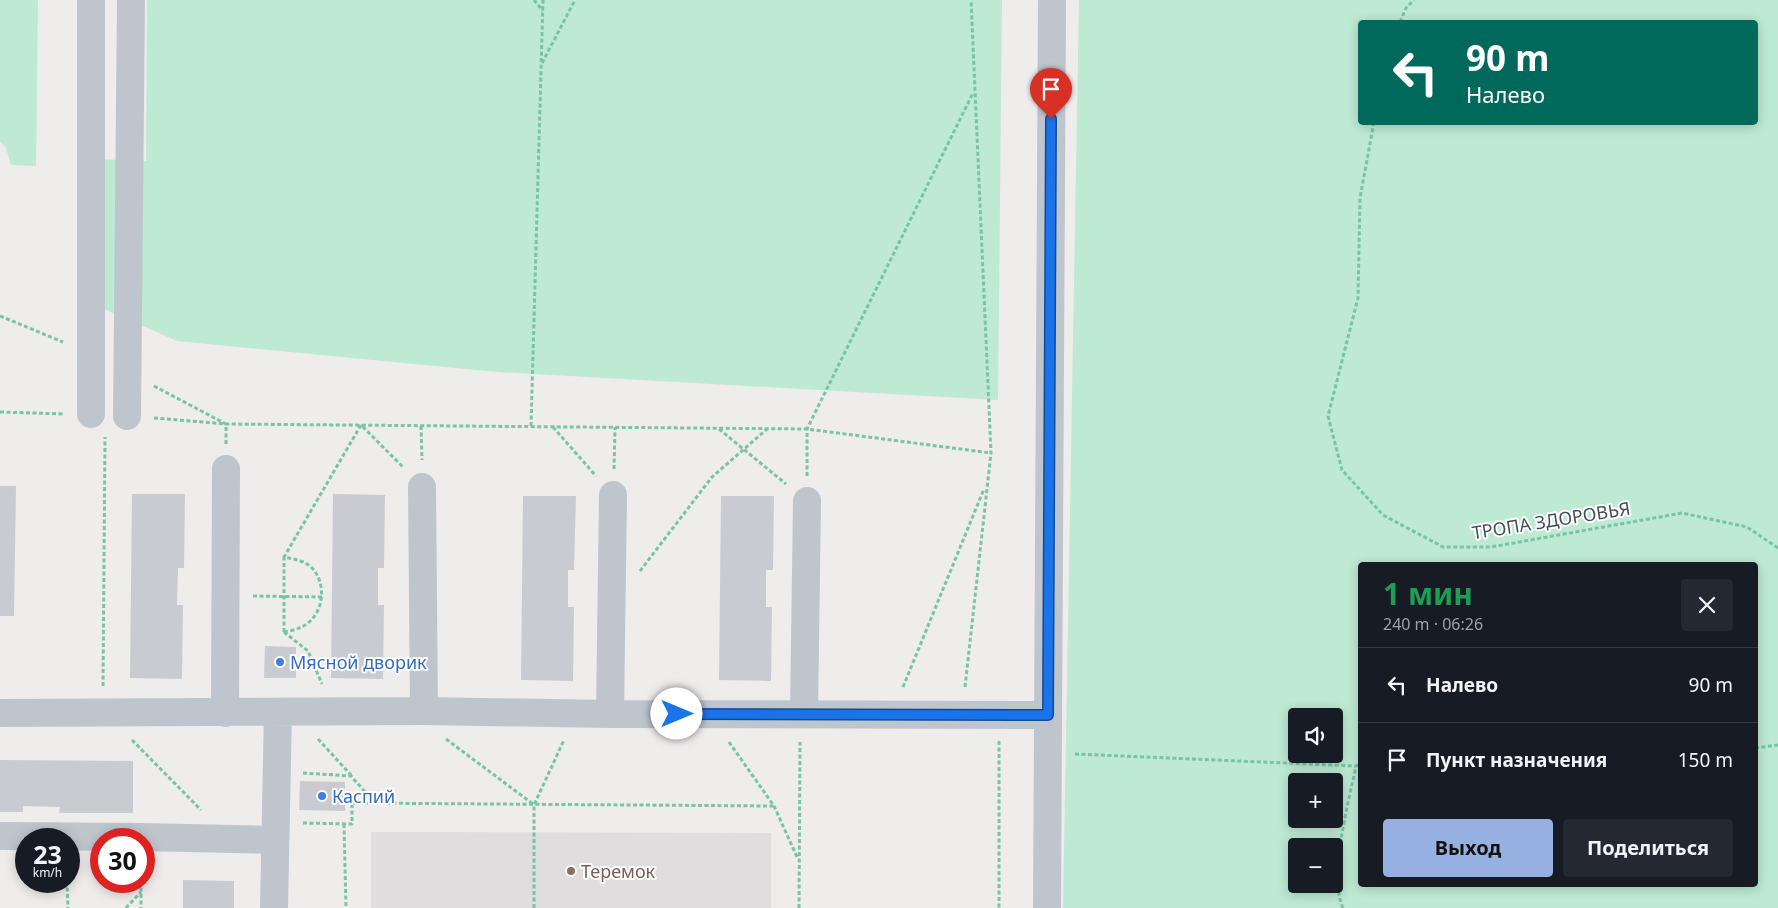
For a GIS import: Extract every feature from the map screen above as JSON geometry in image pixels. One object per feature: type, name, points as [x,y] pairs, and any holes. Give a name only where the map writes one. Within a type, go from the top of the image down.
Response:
[{"type":"street","points":[[91,0],[91,414]]},
{"type":"street","points":[[127,416],[131,0]]},
{"type":"street","points":[[1047,908],[1052,0]]},
{"type":"street","points":[[225,713],[226,469]]},
{"type":"street","points":[[422,487],[424,711]]},
{"type":"street","points":[[610,714],[613,495]]},
{"type":"street","points":[[804,714],[808,501]]},
{"type":"street","points":[[0,713],[424,711],[578,714],[1048,715]]},
{"type":"street","points":[[274,908],[278,712]]},
{"type":"street","points":[[0,836],[230,839],[275,832]]},
{"type":"path","points":[[534,0],[543,11]]},
{"type":"path","points":[[531,426],[543,0]]},
{"type":"path","points":[[541,64],[575,0]]},
{"type":"path","points":[[964,690],[991,453],[971,0]]},
{"type":"path","points":[[1401,20],[1406,8],[1414,0]]},
{"type":"path","points":[[808,501],[807,429],[974,91]]},
{"type":"path","name":"ТРОПА ЗДОРОВЬЯ","points":[[1373,125],[1360,198],[1358,298],[1328,416],[1342,470],[1382,515],[1443,547],[1491,547],[1682,513],[1747,527],[1778,548]]},
{"type":"path","points":[[0,316],[90,353]]},
{"type":"path","points":[[128,373],[226,424]]},
{"type":"path","points":[[0,412],[105,414],[103,713],[230,839]]},
{"type":"path","points":[[127,416],[226,424],[807,429],[991,453]]},
{"type":"path","points":[[361,425],[422,487]]},
{"type":"path","points":[[284,632],[284,557],[361,425]]},
{"type":"path","points":[[421,426],[422,487]]},
{"type":"path","points":[[552,427],[613,495]]},
{"type":"path","points":[[613,495],[615,427]]},
{"type":"path","points":[[718,428],[808,501]]},
{"type":"path","points":[[612,608],[712,477],[767,428]]},
{"type":"path","points":[[902,690],[986,484]]},
{"type":"path","points":[[284,557],[299,559],[311,567],[320,581],[322,597],[319,610],[312,621],[300,628],[284,632]]},
{"type":"path","points":[[225,595],[322,597]]},
{"type":"path","points":[[284,632],[308,651],[322,686]]},
{"type":"path","points":[[424,711],[446,739],[534,805]]},
{"type":"path","points":[[534,908],[534,805],[578,714]]},
{"type":"path","points":[[711,714],[774,806],[799,861]]},
{"type":"path","points":[[800,907],[800,739],[804,714]]},
{"type":"path","points":[[316,736],[375,803]]},
{"type":"path","points":[[997,908],[999,901],[999,741]]},
{"type":"path","points":[[1758,748],[1778,745]]},
{"type":"path","points":[[1068,753],[1358,766],[1338,855],[1339,899],[1343,908]]},
{"type":"path","points":[[276,772],[351,776]]},
{"type":"path","points":[[275,832],[352,824],[352,803],[774,806]]},
{"type":"path","points":[[344,824],[346,908]]},
{"type":"path","points":[[67,893],[68,908]]},
{"type":"path","points":[[126,908],[140,893]]},
{"type":"path","points":[[141,893],[141,908]]},
{"type":"shaded area","name":"Теремок","points":[[371,832],[771,833],[771,908],[371,908]]},
{"type":"green space","points":[[0,0],[38,0],[36,166],[11,165],[6,148],[0,141]]},
{"type":"green space","points":[[147,0],[1002,0],[998,400],[497,372],[177,341],[100,307],[97,159],[146,161]]},
{"type":"green space","points":[[1079,0],[1778,0],[1778,908],[1063,908]]},
{"type":"building","points":[[0,486],[16,486],[14,616],[0,616]]},
{"type":"building","points":[[132,494],[185,494],[184,568],[178,568],[177,605],[183,605],[182,679],[130,678]]},
{"type":"building","points":[[333,494],[385,495],[384,568],[378,568],[378,605],[384,605],[383,679],[331,678]]},
{"type":"building","points":[[523,496],[576,496],[574,570],[568,570],[568,607],[574,607],[573,681],[521,680]]},
{"type":"building","points":[[721,496],[774,496],[773,570],[766,570],[766,607],[772,607],[771,681],[719,680]]},
{"type":"building","name":"Мясной дворик","points":[[265,646],[296,647],[296,678],[264,678]]},
{"type":"building","points":[[0,760],[133,761],[133,813],[59,813],[60,807],[23,806],[23,812],[0,812]]},
{"type":"building","name":"Каспий","points":[[300,781],[345,782],[345,811],[299,810]]},
{"type":"building","points":[[183,880],[234,881],[234,908],[183,908]]},
{"type":"place","name":"Мясной дворик","points":[[280,662]]},
{"type":"place","name":"Каспий","points":[[322,796]]},
{"type":"place","name":"Теремок","points":[[571,871]]},
{"type":"route","points":[[677,714],[1048,715],[1051,119]]}]
